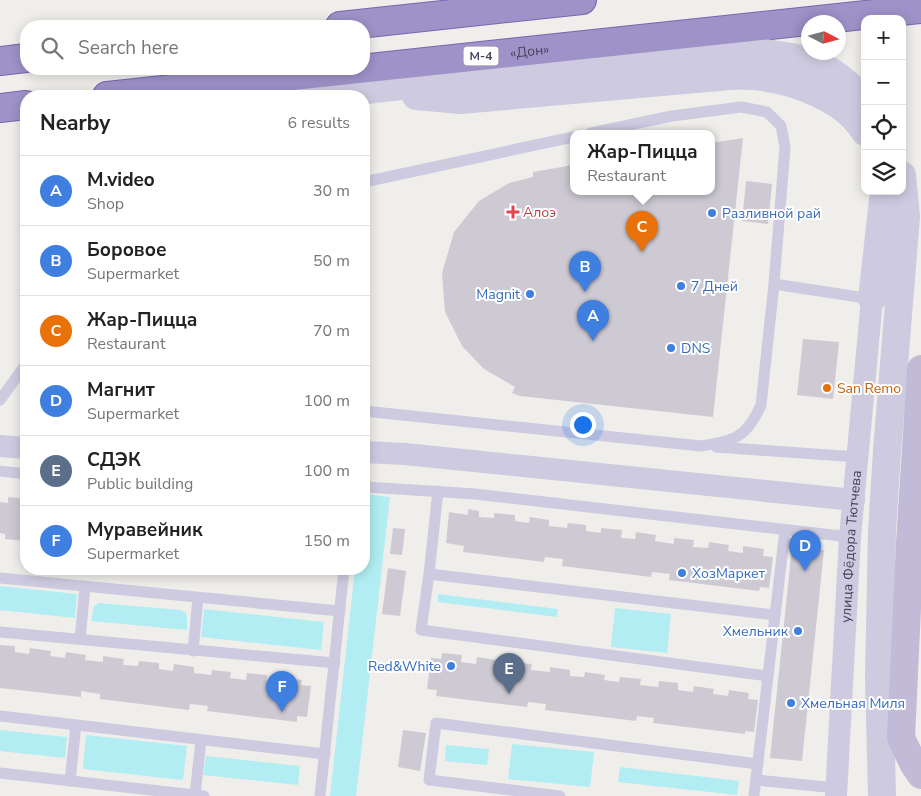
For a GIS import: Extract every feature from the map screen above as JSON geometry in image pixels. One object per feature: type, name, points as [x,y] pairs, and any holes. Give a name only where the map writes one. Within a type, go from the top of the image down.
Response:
[{"type":"highway","points":[[370,23],[582,0]]},
{"type":"highway","name":"«Дон»","points":[[370,68],[921,9]]},
{"type":"highway","points":[[0,61],[20,59]]},
{"type":"highway","name":"«Дон»","points":[[163,90],[302,75]]},
{"type":"highway","points":[[0,108],[20,106]]},
{"type":"main road","points":[[464,14],[488,0]]},
{"type":"main road","points":[[859,15],[921,18]]},
{"type":"main road","points":[[921,369],[910,543],[901,738],[921,775]]},
{"type":"street","points":[[367,90],[553,68],[766,53],[820,65],[846,81],[861,96]]},
{"type":"street","points":[[370,90],[460,100],[730,76],[760,76],[798,86],[820,95],[843,108],[861,126]]},
{"type":"street","points":[[200,86],[250,90]]},
{"type":"street","points":[[872,298],[884,195]]},
{"type":"street","points":[[882,796],[879,677],[882,531],[906,216],[905,195]]},
{"type":"street","name":"улица Фёдора Тютчева","points":[[836,792],[850,537],[872,298]]},
{"type":"street","points":[[0,446],[20,448]]},
{"type":"street","points":[[370,452],[405,454],[854,500]]},
{"type":"street","points":[[900,796],[901,738]]},
{"type":"lane","points":[[605,130],[672,116],[740,107],[767,112],[781,126],[785,148],[774,284],[761,405],[754,421],[742,435],[722,443],[702,446]]},
{"type":"lane","points":[[370,181],[570,138]]},
{"type":"lane","points":[[774,284],[872,298]]},
{"type":"lane","points":[[0,400],[20,372]]},
{"type":"lane","points":[[370,412],[702,446],[858,457]]},
{"type":"lane","points":[[0,471],[20,473]]},
{"type":"lane","points":[[370,487],[438,491],[850,537]]},
{"type":"lane","points":[[438,491],[421,630],[768,676]]},
{"type":"lane","points":[[754,796],[785,530]]},
{"type":"lane","points":[[429,574],[776,615]]},
{"type":"lane","points":[[320,796],[343,575]]},
{"type":"lane","points":[[0,578],[340,612]]},
{"type":"lane","points":[[80,639],[85,587]]},
{"type":"lane","points":[[193,650],[198,598]]},
{"type":"lane","points":[[0,632],[335,663]]},
{"type":"lane","points":[[0,716],[325,754]]},
{"type":"lane","points":[[560,796],[429,780],[436,723],[758,764]]},
{"type":"lane","points":[[70,781],[76,725]]},
{"type":"lane","points":[[0,773],[199,796],[201,740]]},
{"type":"lane","points":[[756,780],[836,792]]},
{"type":"shaded area","points":[[370,495],[390,497],[356,796],[330,796],[354,575],[370,575]]},
{"type":"shaded area","points":[[0,586],[77,594],[75,618],[0,610]]},
{"type":"shaded area","points":[[438,594],[558,609],[557,617],[438,602]]},
{"type":"shaded area","points":[[99,603],[181,610],[186,613],[187,630],[91,621],[94,606]]},
{"type":"shaded area","points":[[615,608],[671,614],[667,653],[611,647]]},
{"type":"shaded area","points":[[204,609],[324,622],[321,650],[201,637]]},
{"type":"shaded area","points":[[0,730],[67,737],[65,758],[0,751]]},
{"type":"shaded area","points":[[86,735],[187,746],[183,780],[83,769]]},
{"type":"shaded area","points":[[512,744],[594,752],[590,787],[508,779]]},
{"type":"shaded area","points":[[446,745],[489,749],[487,765],[445,761]]},
{"type":"shaded area","points":[[206,756],[300,766],[298,785],[203,775]]},
{"type":"shaded area","points":[[620,767],[739,781],[737,795],[618,782]]},
{"type":"building","points":[[743,138],[713,417],[520,396],[512,393],[515,387],[484,369],[462,346],[445,312],[442,273],[454,232],[479,201],[509,183],[533,177],[533,172],[570,166],[570,195],[715,195],[715,142]]},
{"type":"building","points":[[746,181],[772,184],[768,224],[742,221]]},
{"type":"building","points":[[803,339],[839,342],[833,399],[797,395]]},
{"type":"building","points":[[8,497],[20,498],[20,540],[5,539],[5,534],[0,533],[0,502],[8,503]]},
{"type":"building","points":[[468,509],[479,511],[479,517],[494,518],[494,513],[515,515],[515,521],[529,523],[530,517],[549,520],[549,526],[567,528],[568,523],[586,525],[586,531],[601,533],[601,528],[622,530],[621,538],[635,539],[636,532],[656,535],[655,541],[674,544],[674,538],[694,540],[693,547],[708,548],[709,542],[729,545],[728,551],[743,553],[743,546],[764,549],[763,556],[773,557],[769,588],[760,587],[759,591],[669,580],[670,574],[652,572],[651,577],[562,566],[563,559],[545,557],[544,562],[463,552],[464,546],[446,543],[449,512],[468,515]]},
{"type":"building","points":[[393,528],[405,529],[402,555],[390,554]]},
{"type":"building","points":[[792,547],[824,550],[802,761],[770,758]]},
{"type":"building","points":[[388,568],[406,571],[400,616],[382,614]]},
{"type":"building","points":[[0,645],[15,646],[15,652],[29,654],[30,648],[51,651],[50,656],[65,658],[66,652],[86,655],[85,660],[103,662],[103,656],[124,659],[123,665],[138,666],[139,661],[159,663],[159,669],[173,671],[174,664],[194,667],[194,673],[211,675],[212,670],[231,672],[230,678],[246,680],[247,673],[267,675],[266,681],[281,683],[282,677],[302,680],[301,685],[311,686],[307,717],[297,716],[297,722],[207,711],[208,706],[190,704],[189,710],[100,699],[100,694],[81,691],[81,697],[0,688]]},
{"type":"building","points":[[442,653],[462,655],[461,662],[476,664],[477,657],[497,660],[496,666],[511,668],[512,662],[532,664],[531,670],[550,672],[550,667],[570,670],[570,676],[584,677],[585,672],[605,675],[604,680],[619,682],[620,677],[641,679],[640,685],[658,687],[659,681],[678,683],[678,690],[693,692],[694,686],[714,689],[713,694],[728,696],[729,690],[749,693],[748,699],[758,700],[754,732],[745,731],[745,734],[653,723],[654,718],[637,716],[636,721],[545,710],[546,704],[528,702],[527,707],[436,696],[437,690],[427,689],[431,658],[441,659]]},
{"type":"building","points":[[403,730],[426,733],[420,771],[398,767]]},
{"type":"place","name":"Алоэ","points":[[513,212]]},
{"type":"place","name":"Разливной рай","points":[[712,213]]},
{"type":"place","name":"Жар-Пицца","points":[[642,252]]},
{"type":"place","name":"7 Дней","points":[[681,286]]},
{"type":"place","name":"Боровое","points":[[585,292]]},
{"type":"place","name":"Magnit","points":[[530,294]]},
{"type":"place","name":"M.video","points":[[593,341]]},
{"type":"place","name":"DNS","points":[[671,348]]},
{"type":"place","name":"San Remo","points":[[827,388]]},
{"type":"place","name":"Магнит","points":[[805,571]]},
{"type":"place","name":"ХозМаркет","points":[[682,573]]},
{"type":"place","name":"Хмельник","points":[[798,631]]},
{"type":"place","name":"Red&White","points":[[451,666]]},
{"type":"place","name":"СДЭК","points":[[509,694]]},
{"type":"place","name":"Хмельная Миля","points":[[791,703]]},
{"type":"place","name":"Муравейник","points":[[282,712]]}]
